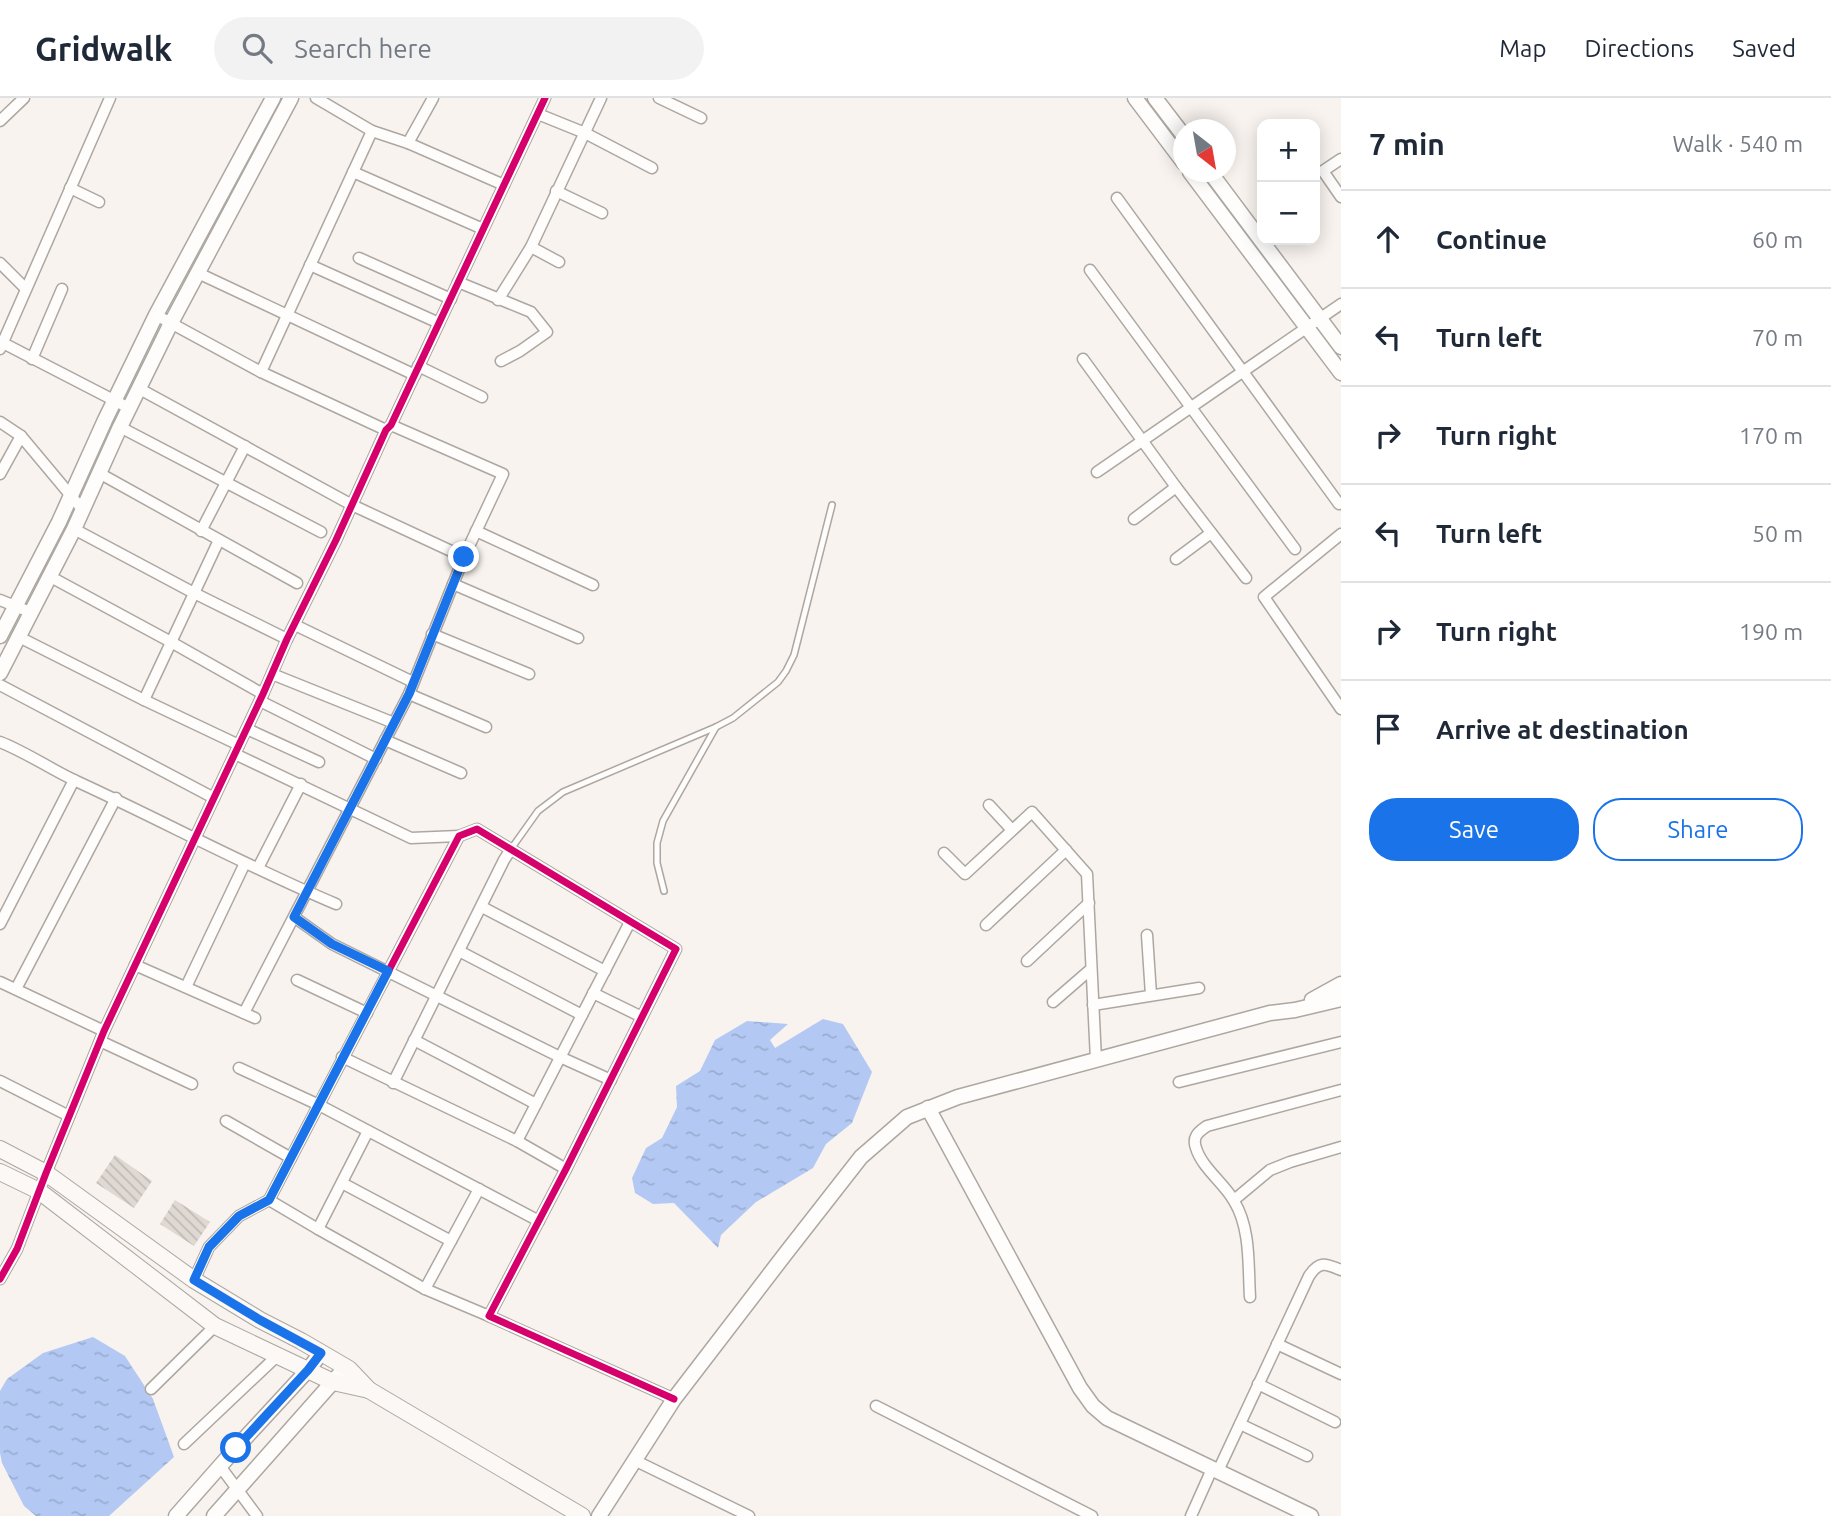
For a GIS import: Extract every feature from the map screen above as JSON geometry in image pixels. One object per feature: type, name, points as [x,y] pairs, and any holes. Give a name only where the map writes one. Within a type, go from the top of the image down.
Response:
[{"type":"main road","points":[[0,1149],[46,1173],[194,1280],[346,1367],[369,1390],[582,1516]]},
{"type":"main road","points":[[0,1172],[39,1191],[215,1326],[333,1382],[369,1390]]},
{"type":"street","points":[[0,121],[24,98]]},
{"type":"street","points":[[110,98],[2,346],[129,408]]},
{"type":"street","points":[[0,636],[59,522],[156,315],[273,98]]},
{"type":"street","points":[[0,673],[74,529],[138,388],[291,98]]},
{"type":"street","points":[[316,98],[372,131],[408,143],[504,185]]},
{"type":"street","points":[[408,143],[433,98]]},
{"type":"street","points":[[0,1279],[17,1249],[102,1036],[287,639],[545,98]]},
{"type":"street","points":[[498,300],[531,247],[601,98]]},
{"type":"street","points":[[659,98],[701,118]]},
{"type":"street","points":[[1135,98],[1173,148]]},
{"type":"street","points":[[1155,98],[1173,122]]},
{"type":"street","points":[[0,104],[10,112]]},
{"type":"street","points":[[538,114],[585,133],[652,168]]},
{"type":"street","points":[[261,372],[372,131]]},
{"type":"street","points":[[1341,159],[1323,171],[1341,197]]},
{"type":"street","points":[[353,172],[483,229]]},
{"type":"street","points":[[1197,182],[1341,373]]},
{"type":"street","points":[[1217,182],[1341,347]]},
{"type":"street","points":[[70,188],[99,202]]},
{"type":"street","points":[[556,191],[602,213]]},
{"type":"street","points":[[1117,198],[1339,504]]},
{"type":"street","points":[[531,247],[559,262]]},
{"type":"street","points":[[359,258],[450,299]]},
{"type":"street","points":[[0,263],[26,289]]},
{"type":"street","points":[[310,265],[439,324]]},
{"type":"street","points":[[1090,270],[1295,549]]},
{"type":"street","points":[[198,273],[287,316],[482,397]]},
{"type":"street","points":[[458,282],[531,312],[547,332],[500,361]]},
{"type":"street","points":[[32,359],[62,289]]},
{"type":"street","points":[[1097,472],[1341,304]]},
{"type":"street","points":[[0,315],[11,324]]},
{"type":"street","points":[[156,315],[261,372],[388,428],[503,474],[464,557],[409,694],[244,1013]]},
{"type":"street","points":[[1083,359],[1176,487],[1247,578]]},
{"type":"street","points":[[138,388],[352,505],[464,557]]},
{"type":"street","points":[[0,422],[21,436],[82,509]]},
{"type":"street","points":[[120,426],[321,532]]},
{"type":"street","points":[[0,474],[21,436]]},
{"type":"street","points":[[201,531],[245,446]]},
{"type":"street","points":[[99,473],[297,583]]},
{"type":"street","points":[[1134,519],[1176,487]]},
{"type":"street","points":[[74,529],[287,639]]},
{"type":"street","points":[[476,531],[593,585]]},
{"type":"street","points":[[1176,559],[1211,533]]},
{"type":"street","points":[[1341,549],[1338,536],[1264,597],[1341,709]]},
{"type":"street","points":[[144,700],[219,540]]},
{"type":"street","points":[[49,576],[376,759]]},
{"type":"street","points":[[453,584],[578,638]]},
{"type":"street","points":[[0,600],[30,612]]},
{"type":"street","points":[[295,625],[414,682]]},
{"type":"street","points":[[432,634],[529,674]]},
{"type":"street","points":[[18,636],[301,784],[411,838],[459,836],[477,829],[676,950],[489,1316]]},
{"type":"street","points":[[272,674],[394,723]]},
{"type":"street","points":[[0,685],[214,798]]},
{"type":"street","points":[[409,694],[486,727]]},
{"type":"street","points":[[247,729],[318,762]]},
{"type":"street","points":[[385,740],[460,773]]},
{"type":"street","points":[[0,741],[245,863],[336,904]]},
{"type":"street","points":[[0,924],[3,911],[74,780]]},
{"type":"street","points":[[258,869],[301,784]]},
{"type":"street","points":[[16,989],[116,798]]},
{"type":"street","points":[[989,805],[1012,830]]},
{"type":"street","points":[[944,853],[965,874],[1032,812],[1087,874],[1096,1060]]},
{"type":"street","points":[[194,1280],[209,1247],[239,1216],[269,1200],[459,836]]},
{"type":"street","points":[[393,1083],[511,849]]},
{"type":"street","points":[[986,925],[1066,850]]},
{"type":"street","points":[[186,987],[245,863]]},
{"type":"street","points":[[1027,961],[1089,903]]},
{"type":"street","points":[[482,907],[605,971]]},
{"type":"street","points":[[294,917],[332,944],[559,1058],[611,1080]]},
{"type":"street","points":[[517,1141],[630,922]]},
{"type":"street","points":[[1147,935],[1151,995]]},
{"type":"street","points":[[459,951],[582,1015]]},
{"type":"street","points":[[135,965],[255,1018]]},
{"type":"street","points":[[1053,1002],[1091,969]]},
{"type":"street","points":[[297,980],[367,1013]]},
{"type":"street","points":[[0,982],[192,1084]]},
{"type":"street","points":[[1295,1010],[1341,984]]},
{"type":"street","points":[[1093,1004],[1199,988]]},
{"type":"street","points":[[593,993],[642,1017]]},
{"type":"street","points":[[599,1516],[674,1399],[861,1157],[907,1117],[958,1097],[1270,1013],[1341,999]]},
{"type":"street","points":[[414,1040],[536,1104]]},
{"type":"street","points":[[1180,1082],[1341,1042]]},
{"type":"street","points":[[342,1057],[517,1141],[566,1169]]},
{"type":"street","points":[[239,1068],[319,1105],[539,1221]]},
{"type":"street","points":[[0,1081],[69,1116]]},
{"type":"street","points":[[1250,1297],[1243,1222],[1234,1200],[1201,1158],[1194,1138],[1207,1126],[1341,1090]]},
{"type":"street","points":[[929,1108],[1080,1388],[1093,1406],[1107,1418],[1311,1516]]},
{"type":"street","points":[[226,1121],[291,1158]]},
{"type":"street","points":[[317,1229],[369,1131]]},
{"type":"street","points":[[1234,1200],[1270,1170],[1341,1147]]},
{"type":"street","points":[[342,1183],[451,1241]]},
{"type":"street","points":[[425,1289],[479,1189]]},
{"type":"street","points":[[269,1200],[425,1289],[674,1399]]},
{"type":"street","points":[[1191,1516],[1240,1424],[1309,1276],[1314,1268],[1322,1264],[1341,1270]]},
{"type":"street","points":[[151,1389],[215,1326]]},
{"type":"street","points":[[1277,1344],[1341,1374]]},
{"type":"street","points":[[176,1516],[321,1353]]},
{"type":"street","points":[[184,1444],[277,1356]]},
{"type":"street","points":[[214,1516],[346,1367]]},
{"type":"street","points":[[1258,1384],[1335,1422]]},
{"type":"street","points":[[876,1406],[1092,1516]]},
{"type":"street","points":[[1240,1424],[1307,1456]]},
{"type":"street","points":[[634,1460],[749,1516]]},
{"type":"street","points":[[220,1466],[257,1516]]},
{"type":"lane","points":[[511,849],[538,811],[563,792],[716,727],[746,709],[778,682],[794,655],[832,505]]},
{"type":"lane","points":[[664,891],[657,863],[657,842],[663,821],[716,727]]},
{"type":"water","points":[[823,1019],[843,1024],[872,1072],[852,1123],[826,1144],[813,1168],[756,1202],[721,1235],[718,1248],[674,1203],[653,1204],[635,1193],[632,1178],[646,1148],[662,1138],[677,1107],[676,1086],[700,1071],[715,1040],[747,1021],[788,1024],[770,1040],[775,1048]]},
{"type":"water","points":[[93,1337],[125,1356],[153,1399],[174,1457],[109,1516],[36,1516],[24,1506],[2,1463],[0,1391],[7,1379],[43,1353]]},
{"type":"building","points":[[115,1155],[152,1181],[134,1208],[96,1183]]},
{"type":"building","points":[[175,1200],[210,1222],[194,1246],[160,1224]]},
{"type":"cycle path","points":[[0,1279],[17,1249],[104,1031],[545,98]]},
{"type":"cycle path","points":[[194,1280],[209,1247],[239,1216],[269,1200],[459,836],[477,829],[676,949],[489,1316],[674,1399]]},
{"type":"route","points":[[236,1448],[321,1353],[194,1280],[209,1247],[239,1216],[269,1200],[388,971],[332,944],[294,917],[409,694],[464,557]]}]
